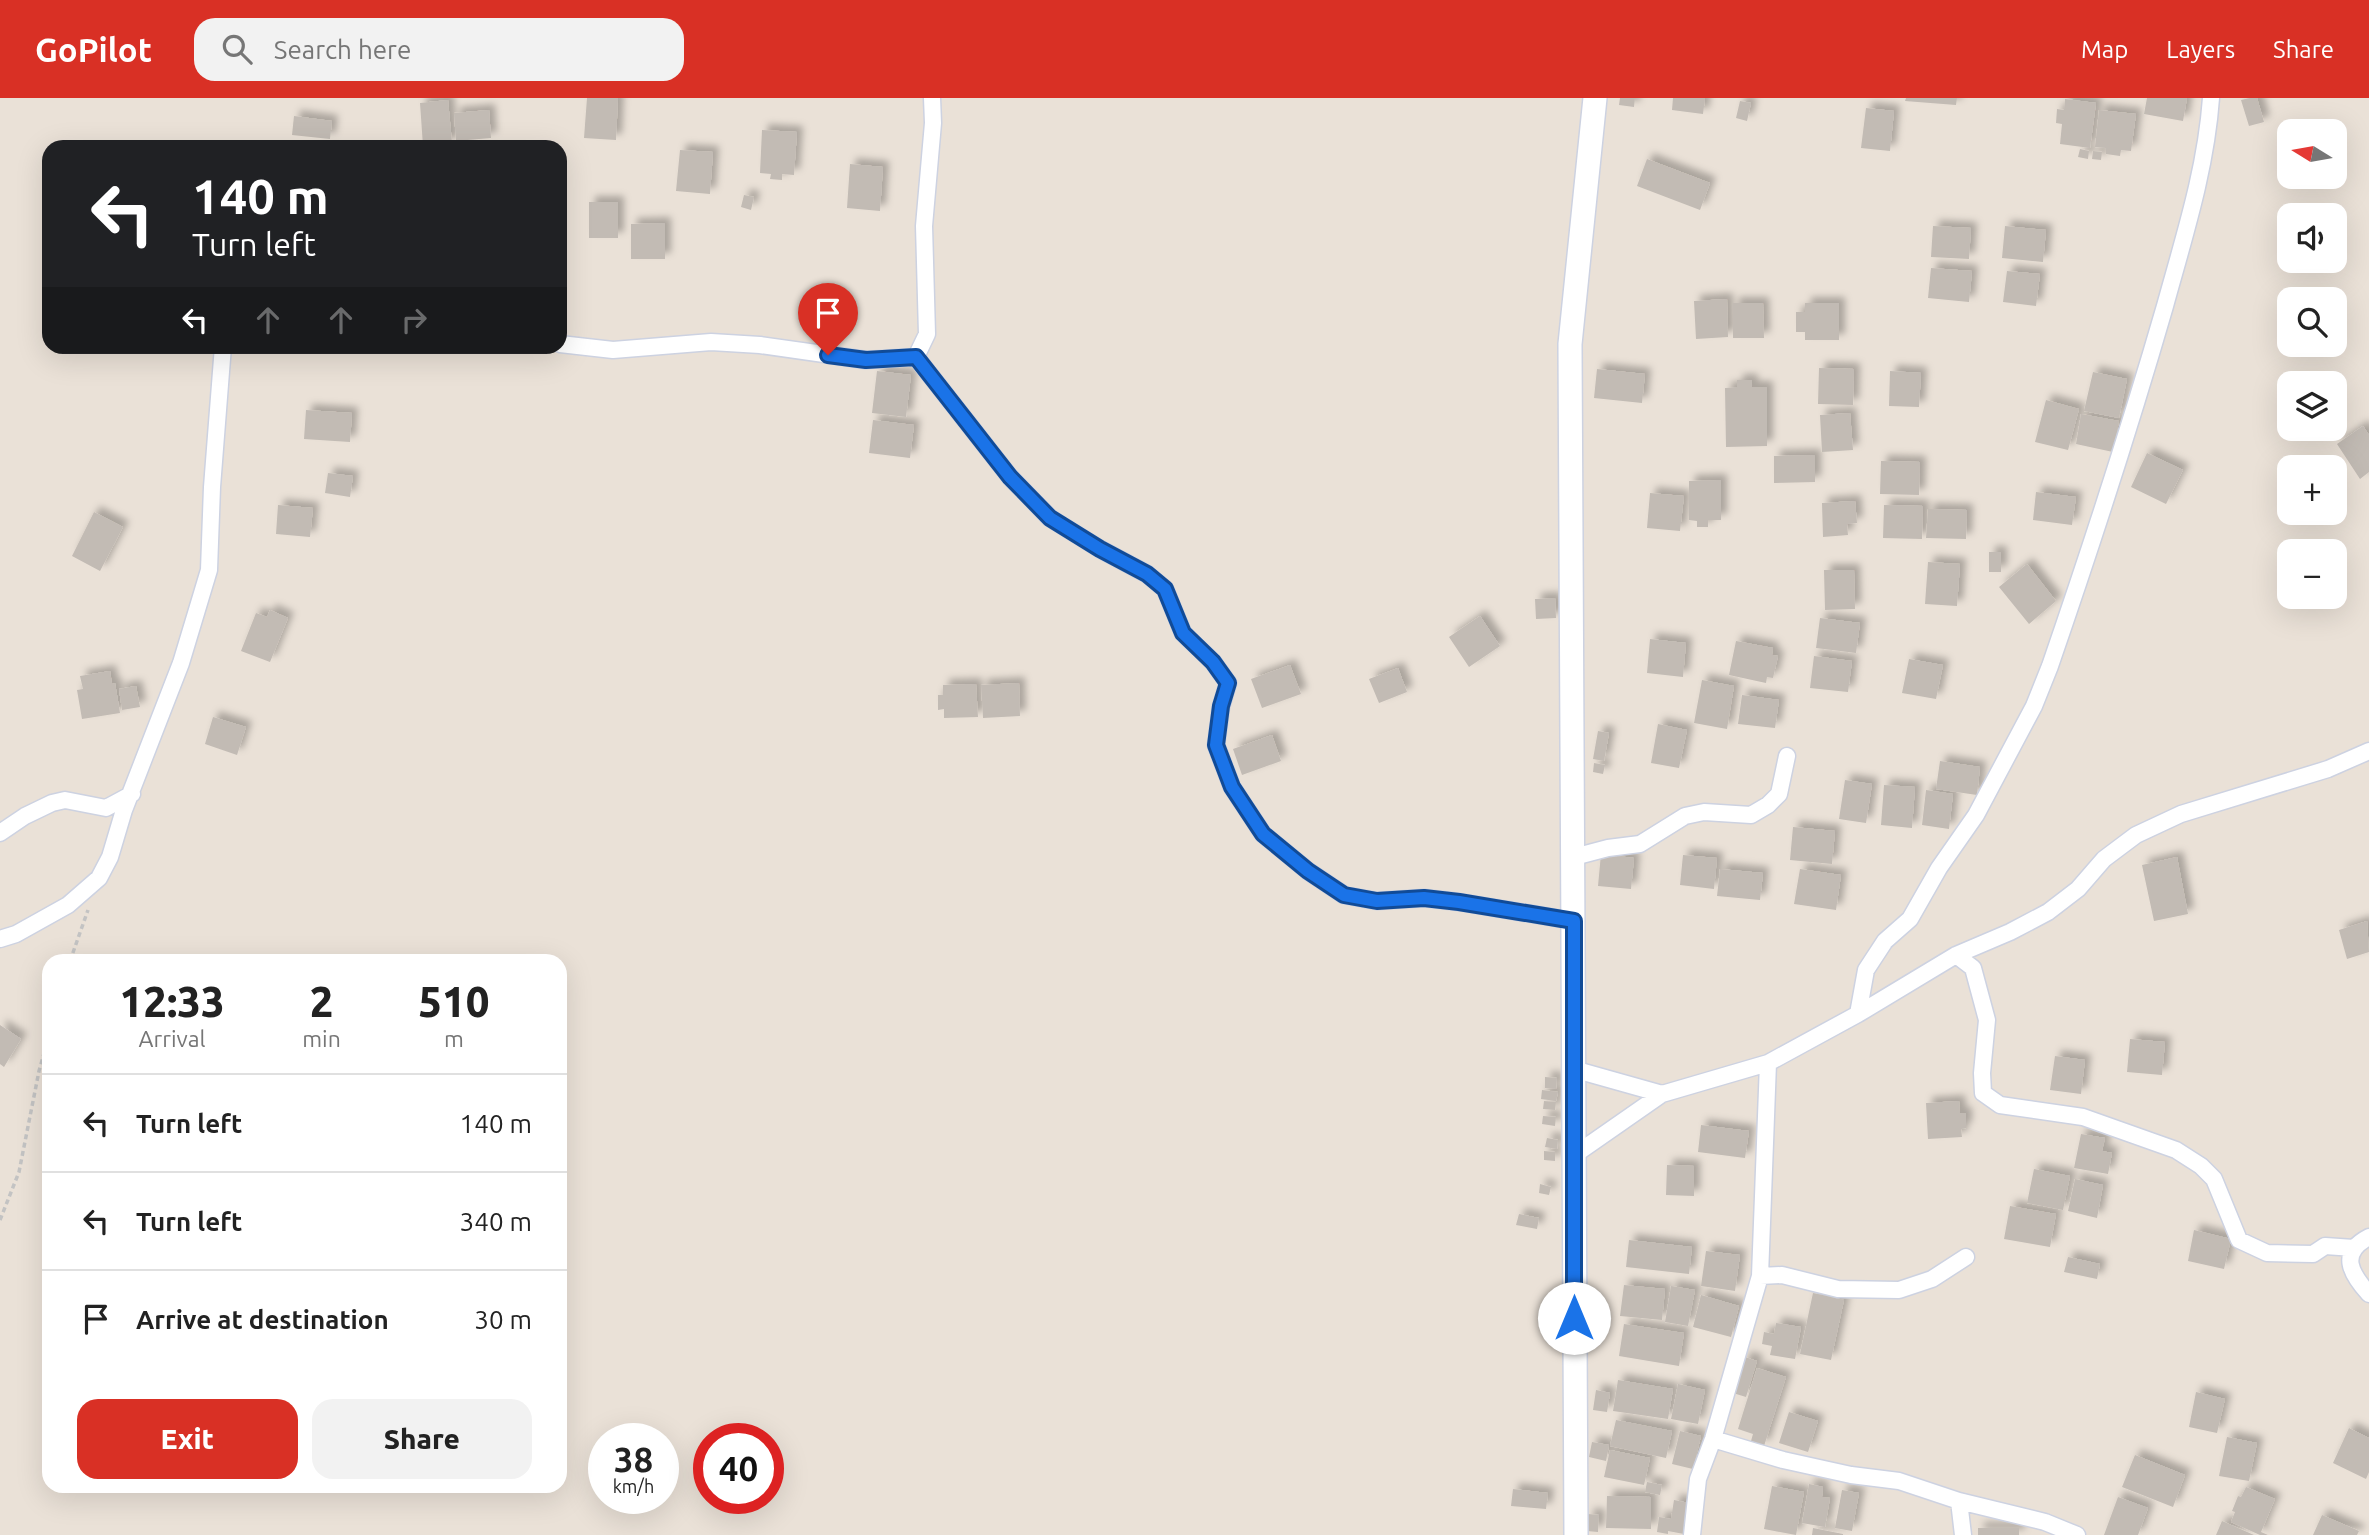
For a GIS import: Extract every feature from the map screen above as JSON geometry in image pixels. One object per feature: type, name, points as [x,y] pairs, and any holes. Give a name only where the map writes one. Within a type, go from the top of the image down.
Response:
[{"type":"street","points":[[916,357],[927,334],[924,226],[933,123],[932,98]]},
{"type":"street","points":[[1576,1535],[1570,344],[1595,98]]},
{"type":"street","points":[[1858,1014],[1866,970],[1885,941],[1910,919],[1939,868],[1976,815],[2034,706],[2050,666],[2152,351],[2195,198],[2210,122],[2211,98]]},
{"type":"street","points":[[567,345],[613,350],[711,342],[760,345],[866,360],[916,357]]},
{"type":"street","points":[[0,939],[16,934],[68,905],[99,878],[110,857],[181,663],[209,570],[212,487],[222,354]]},
{"type":"street","points":[[916,357],[1010,477],[1050,518],[1147,574],[1165,589],[1183,633],[1213,662],[1228,683],[1221,706],[1216,745],[1232,787],[1263,834],[1308,871],[1344,895],[1377,901],[1424,898],[1574,921]]},
{"type":"street","points":[[1573,1156],[1661,1094],[1768,1063],[1858,1014],[1956,955],[2048,912],[2078,889],[2104,859],[2136,835],[2181,814],[2328,769],[2369,751]]},
{"type":"street","points":[[1574,856],[1640,844],[1685,816],[1704,812],[1751,815],[1768,805],[1779,794],[1787,756]]},
{"type":"street","points":[[0,833],[51,803],[65,800],[106,808],[132,794]]},
{"type":"street","points":[[1956,955],[1973,968],[1987,1020],[1983,1093],[2000,1105],[2083,1117],[2176,1150],[2202,1166],[2214,1179],[2239,1240],[2267,1253],[2312,1254],[2325,1245],[2354,1248]]},
{"type":"street","points":[[1692,1535],[1698,1479],[1713,1439],[1760,1276],[1768,1063]]},
{"type":"street","points":[[1573,1069],[1661,1094]]},
{"type":"street","points":[[2369,1237],[2354,1248],[2350,1258],[2350,1267],[2357,1281],[2369,1294]]},
{"type":"street","points":[[1760,1276],[1782,1275],[1839,1289],[1899,1290],[1932,1279],[1966,1257]]},
{"type":"street","points":[[1713,1439],[1783,1460],[1851,1475],[1899,1481],[1959,1501],[2045,1521],[2077,1535]]},
{"type":"street","points":[[1959,1501],[1963,1535]]},
{"type":"path","points":[[72,954],[99,878]]},
{"type":"path","points":[[0,1220],[19,1172],[42,1060]]},
{"type":"building","points":[[587,98],[618,98],[616,140],[584,138]]},
{"type":"building","points":[[1620,98],[1635,98],[1634,107],[1619,105]]},
{"type":"building","points":[[1673,98],[1705,98],[1703,114],[1672,110]]},
{"type":"building","points":[[1906,98],[1957,98],[1956,105],[1905,101]]},
{"type":"building","points":[[2147,98],[2187,98],[2183,121],[2144,114]]},
{"type":"building","points":[[2257,98],[2264,122],[2249,126],[2241,100]]},
{"type":"building","points":[[2065,99],[2096,103],[2090,148],[2060,144],[2062,124],[2056,123],[2057,109],[2064,110]]},
{"type":"building","points":[[448,100],[452,140],[423,140],[420,103]]},
{"type":"building","points":[[1740,101],[1751,103],[1747,121],[1736,118]]},
{"type":"building","points":[[1866,108],[1894,111],[1890,151],[1861,148]]},
{"type":"building","points":[[489,110],[491,138],[456,140],[454,113]]},
{"type":"building","points":[[2099,110],[2136,114],[2131,151],[2121,150],[2120,156],[2106,154],[2106,148],[2095,147]]},
{"type":"building","points":[[294,116],[332,121],[330,139],[292,135]]},
{"type":"building","points":[[762,130],[797,132],[794,175],[782,174],[782,180],[770,179],[771,174],[760,173]]},
{"type":"building","points":[[2080,149],[2089,151],[2088,159],[2078,157]]},
{"type":"building","points":[[680,150],[713,152],[710,194],[676,191]]},
{"type":"building","points":[[2093,151],[2102,152],[2101,160],[2092,159]]},
{"type":"building","points":[[1647,159],[1710,183],[1700,210],[1637,186]]},
{"type":"building","points":[[850,164],[883,167],[880,211],[847,208]]},
{"type":"building","points":[[744,195],[754,197],[751,210],[741,207]]},
{"type":"building","points":[[589,202],[618,202],[618,238],[589,238]]},
{"type":"building","points":[[665,223],[665,259],[631,259],[631,224]]},
{"type":"building","points":[[1933,226],[1971,228],[1969,259],[1931,257]]},
{"type":"building","points":[[2005,226],[2046,230],[2043,262],[2002,258]]},
{"type":"building","points":[[1931,268],[1972,271],[1969,302],[1928,298]]},
{"type":"building","points":[[2007,271],[2040,274],[2036,306],[2003,302]]},
{"type":"building","points":[[1727,299],[1728,337],[1696,339],[1694,301]]},
{"type":"building","points":[[1733,303],[1763,303],[1764,338],[1733,338]]},
{"type":"building","points":[[1805,303],[1839,303],[1839,340],[1805,340],[1805,332],[1796,332],[1796,312],[1805,312]]},
{"type":"building","points":[[1819,368],[1854,369],[1853,405],[1818,404]]},
{"type":"building","points":[[1597,369],[1645,374],[1642,403],[1594,398]]},
{"type":"building","points":[[877,371],[911,375],[906,417],[872,413]]},
{"type":"building","points":[[1890,371],[1921,373],[1919,407],[1889,406]]},
{"type":"building","points":[[2093,372],[2127,379],[2119,418],[2084,411]]},
{"type":"building","points":[[1737,380],[1752,380],[1752,387],[1767,387],[1767,446],[1726,447],[1725,388],[1737,387]]},
{"type":"building","points":[[2046,400],[2079,409],[2068,450],[2035,442]]},
{"type":"building","points":[[306,410],[352,413],[350,442],[304,439]]},
{"type":"building","points":[[1850,413],[1853,450],[1822,452],[1820,415]]},
{"type":"building","points":[[2081,414],[2119,421],[2113,452],[2076,444]]},
{"type":"building","points":[[873,420],[914,425],[910,458],[869,453]]},
{"type":"building","points":[[2363,426],[2369,435],[2369,472],[2360,479],[2347,455],[2337,444],[2347,441],[2347,437]]},
{"type":"building","points":[[2147,453],[2183,470],[2166,504],[2131,487]]},
{"type":"building","points":[[1815,455],[1815,482],[1774,483],[1774,456]]},
{"type":"building","points":[[1881,461],[1920,462],[1919,495],[1880,494]]},
{"type":"building","points":[[328,473],[353,476],[350,497],[325,493]]},
{"type":"building","points":[[1721,480],[1721,520],[1708,520],[1708,527],[1697,527],[1697,521],[1689,520],[1689,481]]},
{"type":"building","points":[[2036,492],[2076,497],[2072,525],[2033,520]]},
{"type":"building","points":[[1650,493],[1684,496],[1680,531],[1647,528]]},
{"type":"building","points":[[1855,501],[1857,523],[1847,524],[1848,535],[1823,537],[1822,503]]},
{"type":"building","points":[[278,505],[313,508],[310,537],[276,534]]},
{"type":"building","points":[[1884,505],[1923,506],[1922,539],[1883,538]]},
{"type":"building","points":[[1928,509],[1967,510],[1966,539],[1926,538]]},
{"type":"building","points":[[94,512],[123,527],[100,571],[72,556]]},
{"type":"building","points":[[1989,552],[2001,552],[2001,572],[1989,572]]},
{"type":"building","points":[[1928,562],[1960,564],[1957,606],[1925,604]]},
{"type":"building","points":[[2027,564],[2056,601],[2029,624],[1999,587]]},
{"type":"building","points":[[1824,570],[1854,570],[1855,609],[1825,610]]},
{"type":"building","points":[[1555,598],[1556,618],[1536,619],[1535,599]]},
{"type":"building","points":[[270,610],[288,618],[270,662],[241,651],[256,613],[267,617]]},
{"type":"building","points":[[1480,616],[1500,646],[1469,667],[1449,637]]},
{"type":"building","points":[[1820,618],[1860,623],[1856,653],[1816,648]]},
{"type":"building","points":[[1650,639],[1686,643],[1683,677],[1647,673]]},
{"type":"building","points":[[1736,641],[1773,648],[1772,655],[1778,656],[1773,678],[1767,677],[1766,683],[1729,675]]},
{"type":"building","points":[[1814,656],[1852,661],[1848,692],[1810,688]]},
{"type":"building","points":[[1909,659],[1943,665],[1936,699],[1902,693]]},
{"type":"building","points":[[1290,665],[1301,694],[1262,708],[1251,679]]},
{"type":"building","points":[[1398,668],[1407,692],[1379,703],[1369,679]]},
{"type":"building","points":[[110,671],[120,713],[82,719],[77,690],[83,689],[80,676]]},
{"type":"building","points":[[1702,680],[1734,686],[1727,729],[1694,723]]},
{"type":"building","points":[[1019,683],[1020,716],[983,718],[981,685]]},
{"type":"building","points":[[976,684],[978,717],[944,718],[944,709],[938,710],[938,695],[943,695],[943,685]]},
{"type":"building","points":[[136,686],[140,707],[122,710],[119,689]]},
{"type":"building","points":[[1742,695],[1779,700],[1775,728],[1738,724]]},
{"type":"building","points":[[213,717],[246,727],[237,755],[205,744]]},
{"type":"building","points":[[1658,724],[1687,730],[1679,768],[1651,763]]},
{"type":"building","points":[[1598,731],[1609,733],[1604,761],[1593,759]]},
{"type":"building","points":[[1272,735],[1281,761],[1242,775],[1233,749]]},
{"type":"building","points":[[1940,761],[1980,767],[1977,795],[1936,789]]},
{"type":"building","points":[[1594,763],[1605,765],[1603,774],[1593,772]]},
{"type":"building","points":[[1845,780],[1872,784],[1866,823],[1839,819]]},
{"type":"building","points":[[1884,785],[1915,787],[1912,828],[1881,825]]},
{"type":"building","points":[[1926,790],[1953,794],[1949,829],[1922,825]]},
{"type":"building","points":[[1793,827],[1835,831],[1832,864],[1790,860]]},
{"type":"building","points":[[1601,854],[1634,858],[1631,889],[1598,886]]},
{"type":"building","points":[[1683,855],[1717,858],[1714,889],[1680,885]]},
{"type":"building","points":[[2177,857],[2188,914],[2154,921],[2142,865]]},
{"type":"building","points":[[1720,869],[1763,873],[1760,900],[1717,896]]},
{"type":"building","points":[[1800,869],[1841,875],[1836,910],[1794,904]]},
{"type":"building","points":[[2367,921],[2369,952],[2347,959],[2339,930]]},
{"type":"building","points":[[0,1025],[21,1039],[4,1067],[0,1064]]},
{"type":"building","points":[[2130,1039],[2165,1042],[2162,1075],[2127,1072]]},
{"type":"building","points":[[2055,1056],[2085,1060],[2081,1094],[2050,1090]]},
{"type":"building","points":[[1545,1077],[1557,1078],[1556,1089],[1545,1088]]},
{"type":"building","points":[[1542,1090],[1558,1092],[1556,1101],[1541,1099]]},
{"type":"building","points":[[1544,1101],[1556,1102],[1555,1110],[1543,1109]]},
{"type":"building","points":[[1959,1101],[1960,1113],[1966,1113],[1966,1128],[1961,1129],[1962,1137],[1928,1139],[1926,1103]]},
{"type":"building","points":[[1543,1116],[1556,1117],[1555,1126],[1542,1124]]},
{"type":"building","points":[[1701,1125],[1749,1131],[1745,1158],[1698,1152]]},
{"type":"building","points":[[2081,1134],[2105,1138],[2102,1151],[2112,1153],[2108,1174],[2074,1168]]},
{"type":"building","points":[[1547,1138],[1558,1140],[1557,1149],[1545,1147]]},
{"type":"building","points":[[1544,1151],[1555,1152],[1555,1161],[1544,1160]]},
{"type":"building","points":[[1667,1165],[1694,1166],[1694,1196],[1666,1195]]},
{"type":"building","points":[[2034,1169],[2070,1176],[2063,1210],[2027,1203]]},
{"type":"building","points":[[2075,1179],[2103,1185],[2097,1218],[2068,1211]]},
{"type":"building","points":[[1540,1184],[1551,1187],[1549,1195],[1539,1193]]},
{"type":"building","points":[[2010,1206],[2056,1214],[2050,1247],[2004,1239]]},
{"type":"building","points":[[1519,1214],[1539,1218],[1537,1229],[1516,1225]]},
{"type":"building","points":[[2194,1230],[2231,1239],[2224,1269],[2188,1261]]},
{"type":"building","points":[[1629,1240],[1692,1247],[1689,1274],[1626,1267]]},
{"type":"building","points":[[1706,1251],[1740,1255],[1735,1291],[1701,1286]]},
{"type":"building","points":[[2068,1257],[2100,1264],[2097,1279],[2064,1272]]},
{"type":"building","points":[[1624,1285],[1665,1289],[1662,1320],[1620,1316]]},
{"type":"building","points":[[1671,1286],[1695,1290],[1688,1326],[1665,1322]]},
{"type":"building","points":[[1813,1293],[1844,1300],[1831,1360],[1800,1354]]},
{"type":"building","points":[[1701,1295],[1739,1306],[1731,1337],[1693,1327]]},
{"type":"building","points":[[1776,1323],[1801,1327],[1795,1359],[1770,1355],[1772,1346],[1762,1344],[1764,1332],[1774,1334]]},
{"type":"building","points":[[1624,1324],[1684,1333],[1679,1366],[1619,1356]]},
{"type":"building","points":[[1745,1357],[1757,1361],[1746,1397],[1733,1393]]},
{"type":"building","points":[[1757,1368],[1786,1377],[1764,1446],[1751,1441],[1753,1434],[1738,1429]]},
{"type":"building","points":[[1618,1380],[1673,1389],[1668,1419],[1613,1411]]},
{"type":"building","points":[[1678,1384],[1705,1390],[1698,1424],[1671,1419]]},
{"type":"building","points":[[1596,1390],[1610,1393],[1607,1412],[1593,1410]]},
{"type":"building","points":[[2196,1392],[2225,1399],[2217,1433],[2189,1427]]},
{"type":"building","points":[[1789,1412],[1818,1421],[1808,1452],[1779,1443]]},
{"type":"building","points":[[1616,1420],[1672,1431],[1666,1458],[1610,1446]]},
{"type":"building","points":[[2349,1428],[2369,1438],[2369,1472],[2366,1479],[2333,1463]]},
{"type":"building","points":[[1680,1431],[1701,1436],[1693,1469],[1672,1464]]},
{"type":"building","points":[[2227,1437],[2257,1443],[2249,1481],[2219,1476]]},
{"type":"building","points":[[1592,1442],[1609,1445],[1606,1461],[1589,1457]]},
{"type":"building","points":[[1610,1450],[1650,1458],[1644,1485],[1604,1477]]},
{"type":"building","points":[[2135,1455],[2185,1475],[2173,1507],[2122,1487]]},
{"type":"building","points":[[1647,1482],[1662,1485],[1660,1495],[1645,1492]]},
{"type":"building","points":[[1809,1484],[1823,1487],[1822,1497],[1830,1498],[1825,1527],[1802,1523]]},
{"type":"building","points":[[1772,1486],[1804,1492],[1796,1535],[1764,1529]]},
{"type":"building","points":[[2246,1487],[2275,1499],[2261,1532],[2268,1535],[2260,1535],[2231,1522],[2238,1496],[2241,1497]]},
{"type":"building","points":[[1513,1489],[1548,1493],[1546,1509],[1511,1506]]},
{"type":"building","points":[[1842,1490],[1859,1493],[1852,1531],[1835,1528]]},
{"type":"building","points":[[1607,1496],[1651,1497],[1651,1529],[1606,1528]]},
{"type":"building","points":[[2118,1497],[2148,1508],[2138,1535],[2104,1535]]},
{"type":"building","points":[[1674,1500],[1689,1503],[1684,1534],[1657,1532],[1659,1517],[1671,1519]]},
{"type":"building","points":[[1588,1514],[1599,1515],[1598,1532],[1587,1531]]},
{"type":"building","points":[[2322,1515],[2359,1531],[2357,1535],[2313,1535]]},
{"type":"building","points":[[2222,1521],[2254,1535],[2216,1535]]},
{"type":"building","points":[[1813,1528],[1843,1534],[1843,1535],[1812,1535]]},
{"type":"building","points":[[1978,1528],[2019,1528],[2019,1535],[1978,1535]]},
{"type":"route","points":[[828,355],[866,360],[916,357],[1010,477],[1050,518],[1147,574],[1165,589],[1183,633],[1213,662],[1228,683],[1221,706],[1216,745],[1232,787],[1263,834],[1308,871],[1344,895],[1377,901],[1424,898],[1574,921],[1574,1318]]}]
